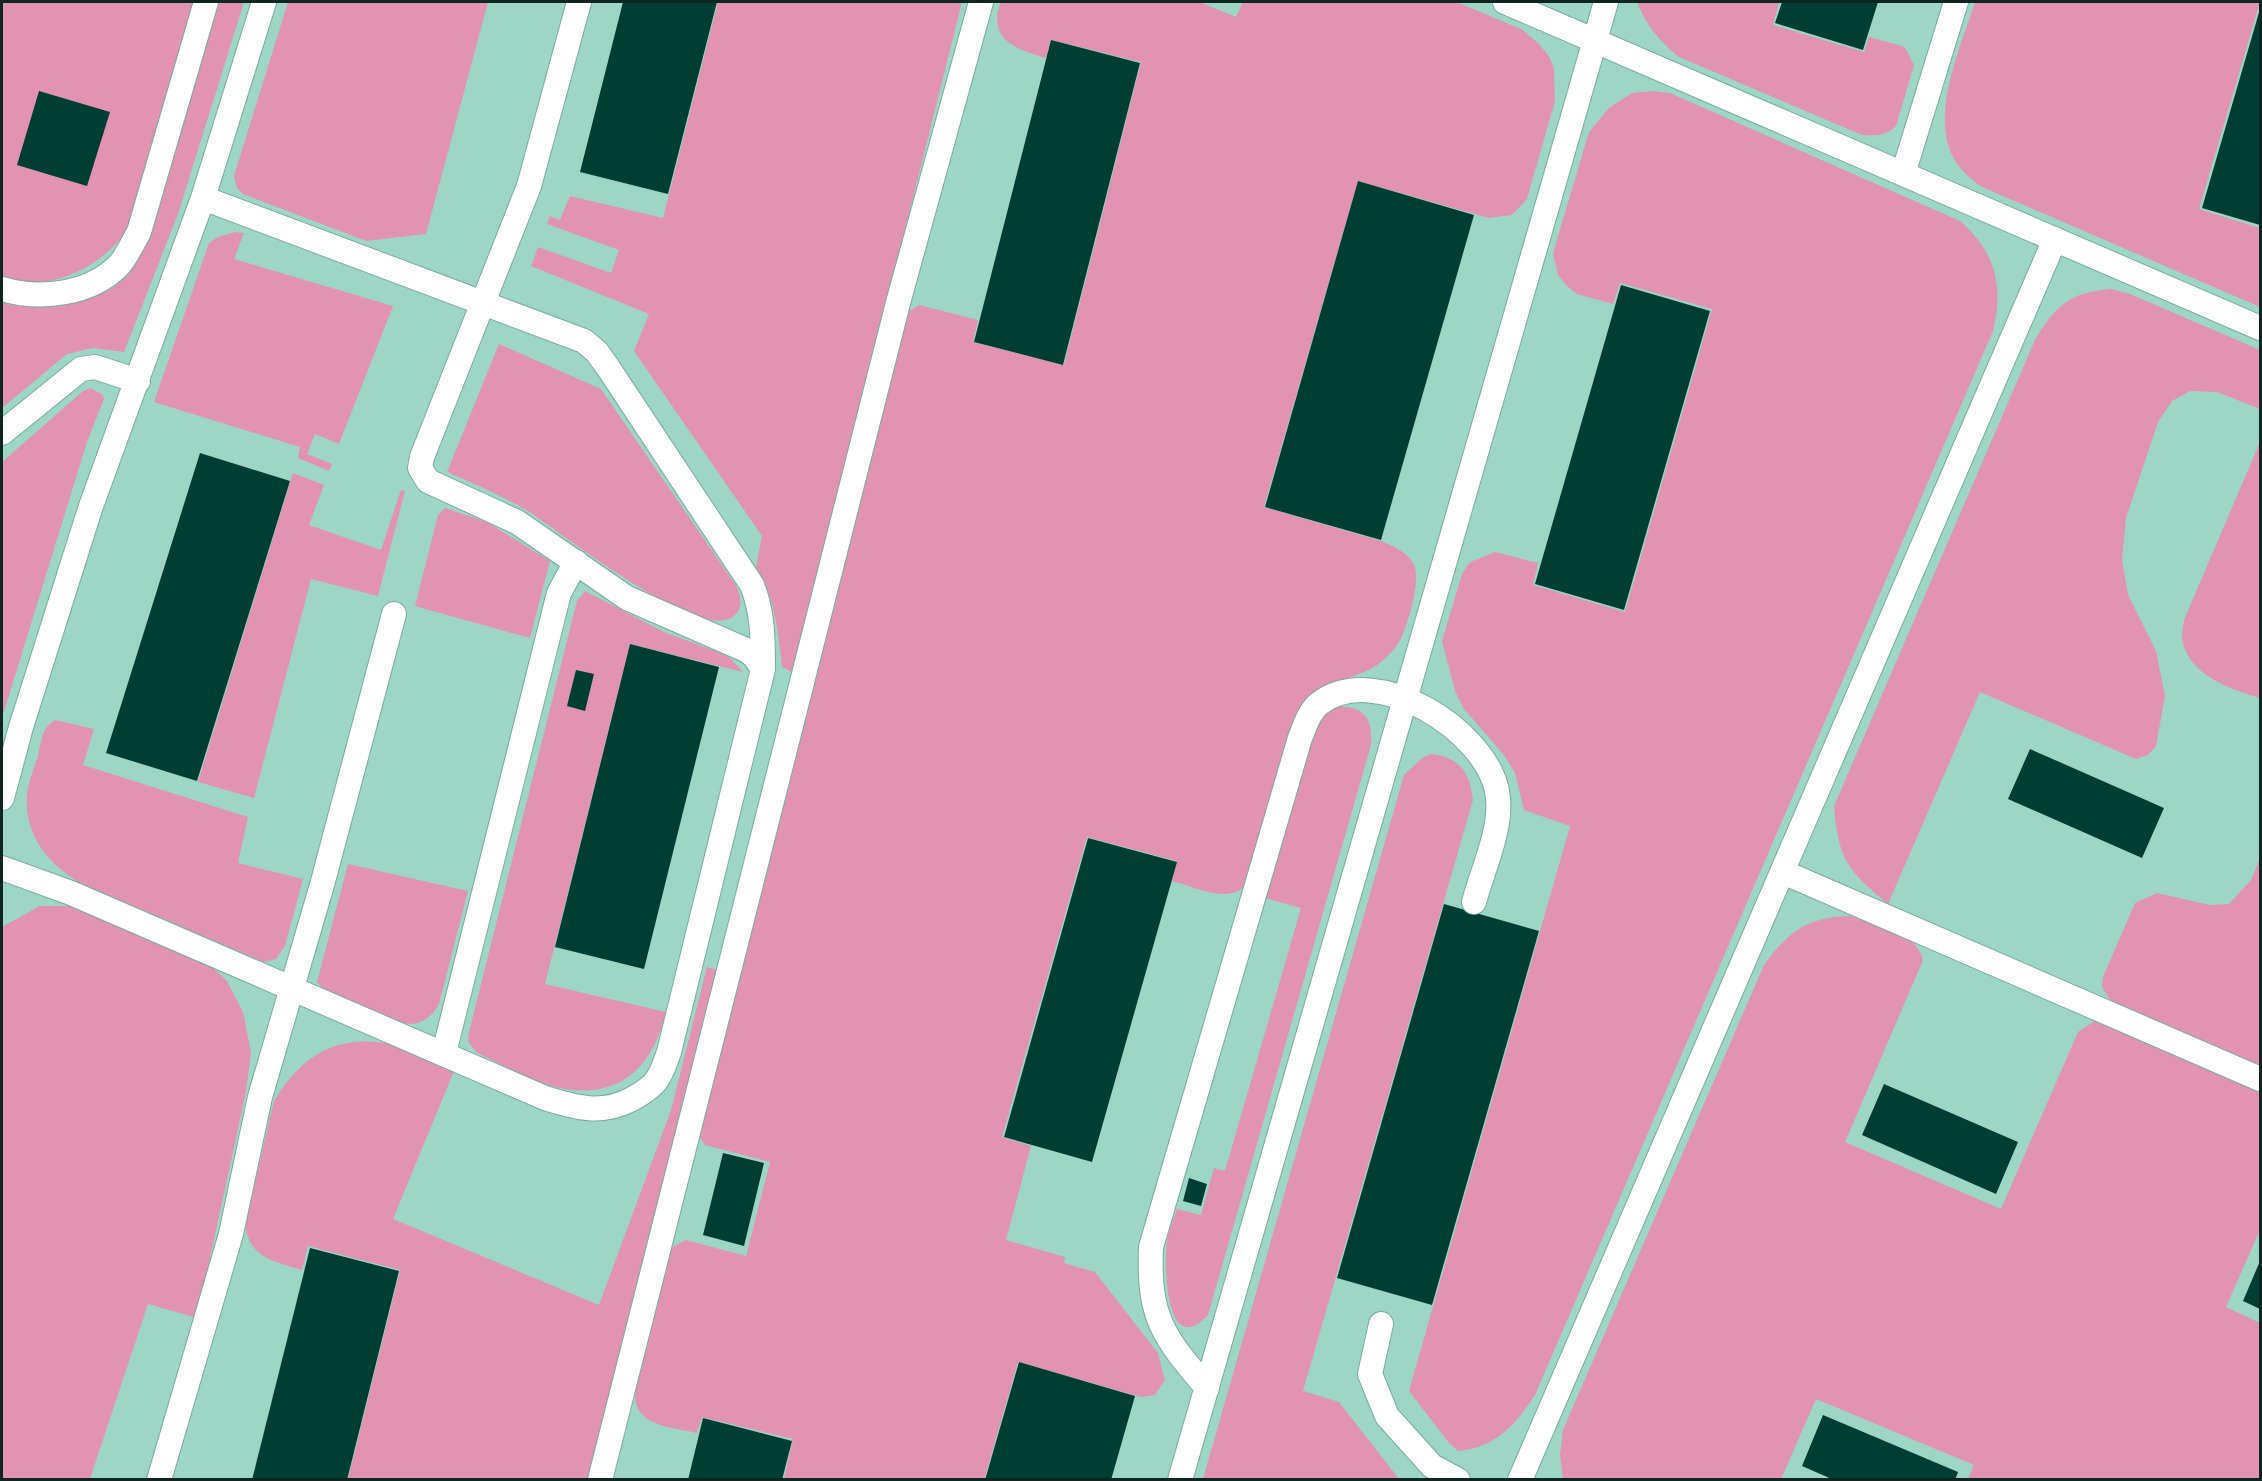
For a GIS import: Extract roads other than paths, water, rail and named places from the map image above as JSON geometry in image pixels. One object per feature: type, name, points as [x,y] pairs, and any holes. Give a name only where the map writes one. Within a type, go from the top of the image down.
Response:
[{"type":"lane","points":[[2,289],[54,295],[81,287],[106,274],[119,265],[127,254],[140,232],[206,2]]},
{"type":"lane","points":[[2,798],[21,727],[91,506],[203,198],[264,2]]},
{"type":"lane","points":[[579,2],[529,186],[422,457],[420,468],[423,476],[435,485],[489,507],[518,522],[627,598],[746,650],[754,656],[763,669]]},
{"type":"lane","points":[[600,1479],[895,314],[981,2]]},
{"type":"lane","points":[[1505,2],[1904,171],[2260,328]]},
{"type":"lane","points":[[1180,1479],[1606,2]]},
{"type":"lane","points":[[1904,171],[1956,2]]},
{"type":"lane","points":[[2,868],[70,893],[546,1098],[575,1108],[601,1110],[620,1105],[640,1094],[657,1080],[679,1018],[763,669],[763,633],[758,599],[752,585],[597,352],[584,341],[203,198]]},
{"type":"lane","points":[[1520,1479],[2055,239]]},
{"type":"lane","points":[[2,433],[81,369],[94,367],[138,381]]},
{"type":"lane","points":[[444,1053],[560,593],[576,562]]},
{"type":"lane","points":[[159,1479],[231,1234],[260,1097],[394,614]]},
{"type":"lane","points":[[1207,1388],[1168,1341],[1154,1308],[1150,1273],[1151,1247],[1308,718],[1318,704],[1334,694],[1360,690],[1406,699],[1454,727],[1489,766],[1497,792],[1498,816],[1474,902]]},
{"type":"lane","points":[[1783,872],[2260,1079]]},
{"type":"lane","points":[[1381,1324],[1370,1374],[1387,1416],[1432,1466],[1458,1479]]}]
